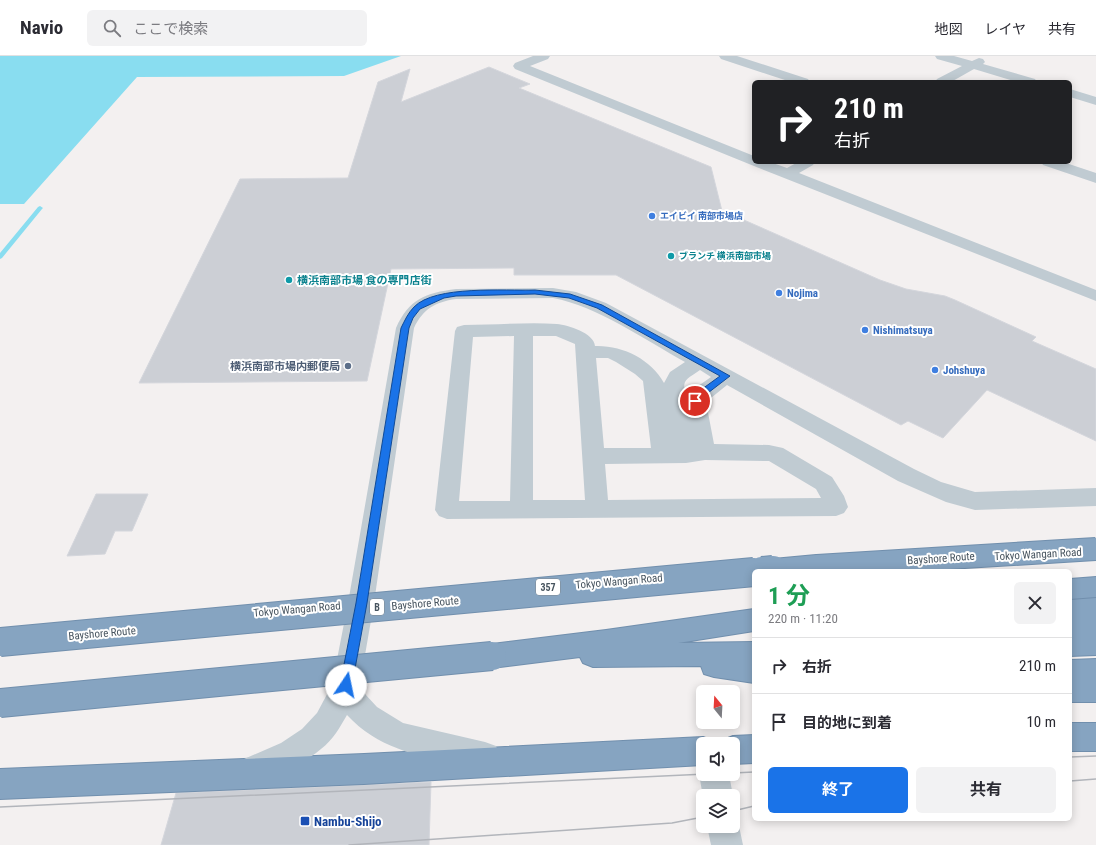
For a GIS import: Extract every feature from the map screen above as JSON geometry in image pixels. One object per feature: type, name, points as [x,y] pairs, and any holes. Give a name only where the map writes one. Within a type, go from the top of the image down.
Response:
[{"type":"highway","name":"Tokyo Wangan Road","points":[[773,569],[1096,549]]},
{"type":"highway","name":"Bayshore Route","points":[[784,569],[1096,549]]},
{"type":"highway","name":"Tokyo Wangan Road","points":[[0,634],[752,570]]},
{"type":"highway","name":"Bayshore Route","points":[[0,642],[752,572]]},
{"type":"highway","points":[[1072,589],[1096,587]]},
{"type":"highway","points":[[1072,611],[1096,609]]},
{"type":"highway","points":[[0,703],[492,656],[606,642],[752,620]]},
{"type":"highway","points":[[1072,626],[1096,625]]},
{"type":"highway","points":[[606,642],[752,632]]},
{"type":"highway","points":[[1072,644],[1096,643]]},
{"type":"highway","points":[[492,656],[752,654]]},
{"type":"highway","points":[[637,655],[752,671]]},
{"type":"highway","points":[[1072,672],[1096,671]]},
{"type":"highway","points":[[1072,689],[1096,689]]},
{"type":"highway","points":[[1072,738],[1096,736]]},
{"type":"highway","points":[[740,750],[752,749]]},
{"type":"highway","points":[[0,784],[509,762],[696,751]]},
{"type":"street","points":[[544,56],[519,66],[752,160]]},
{"type":"street","points":[[725,56],[798,80]]},
{"type":"street","points":[[941,56],[1024,80]]},
{"type":"street","points":[[945,80],[973,66],[988,56]]},
{"type":"street","points":[[1072,94],[1096,101]]},
{"type":"street","points":[[762,164],[1096,296]]},
{"type":"street","points":[[788,174],[805,164]]},
{"type":"street","points":[[1054,164],[1096,178]]},
{"type":"street","points":[[245,774],[291,753],[312,739],[327,722],[339,702],[346,685],[361,603],[405,328],[410,317],[417,308],[442,296],[456,294],[535,292],[570,296],[600,307],[906,475],[954,496],[975,501],[1096,497]]},
{"type":"street","points":[[521,509],[524,330]]},
{"type":"street","points":[[594,456],[755,451],[775,454],[824,484],[832,496],[836,507],[597,509],[521,509],[447,510],[464,331],[524,330],[563,332],[583,340],[586,345],[587,352],[597,509]]},
{"type":"street","points":[[587,352],[613,353],[650,375],[654,383],[663,455]]},
{"type":"street","points":[[695,453],[673,385],[677,377],[698,361]]},
{"type":"street","points":[[695,453],[695,401],[701,394],[726,376]]},
{"type":"street","points":[[346,685],[355,703],[367,716],[380,726],[398,736],[509,762]]},
{"type":"street","points":[[724,833],[727,845]]},
{"type":"water","points":[[0,56],[401,56],[344,76],[137,77],[24,204],[0,204]]},
{"type":"building","points":[[489,67],[530,84],[519,88],[711,167],[723,215],[743,216],[744,220],[880,280],[906,289],[945,296],[955,300],[1036,337],[1032,341],[1096,369],[1096,441],[987,390],[943,438],[908,421],[901,425],[616,275],[514,275],[514,268],[391,269],[367,381],[139,383],[240,179],[348,178],[378,82],[410,69],[401,102]]},
{"type":"building","points":[[96,494],[148,494],[132,531],[115,531],[105,554],[67,556]]},
{"type":"building","name":"Nambu-Shijo","points":[[431,782],[429,845],[161,845],[176,793]]},
{"type":"waterway","points":[[0,257],[40,208]]},
{"type":"tram line","points":[[1072,757],[1096,756]]},
{"type":"tram line","points":[[740,773],[752,772]]},
{"type":"tram line","points":[[0,807],[696,774]]},
{"type":"tram line","points":[[1072,781],[1096,779]]},
{"type":"tram line","points":[[740,809],[752,806]]},
{"type":"tram line","points":[[349,845],[672,823],[696,818]]},
{"type":"place","name":"エイビイ 南部市場店","points":[[652,216]]},
{"type":"place","name":"ブランチ 横浜南部市場","points":[[671,256]]},
{"type":"place","name":"横浜南部市場 食の専門店街","points":[[289,280]]},
{"type":"place","name":"Nojima","points":[[779,293]]},
{"type":"place","name":"Nishimatsuya","points":[[865,330]]},
{"type":"place","name":"横浜南部市場内郵便局","points":[[348,366]]},
{"type":"place","name":"Johshuya","points":[[935,370]]},
{"type":"place","name":"Nambu-Shijo","points":[[305,821]]},
{"type":"route","points":[[346,685],[361,603],[405,328],[410,317],[417,308],[442,296],[456,294],[535,292],[553,293],[586,301],[600,307],[726,376],[696,397],[695,401]]}]
